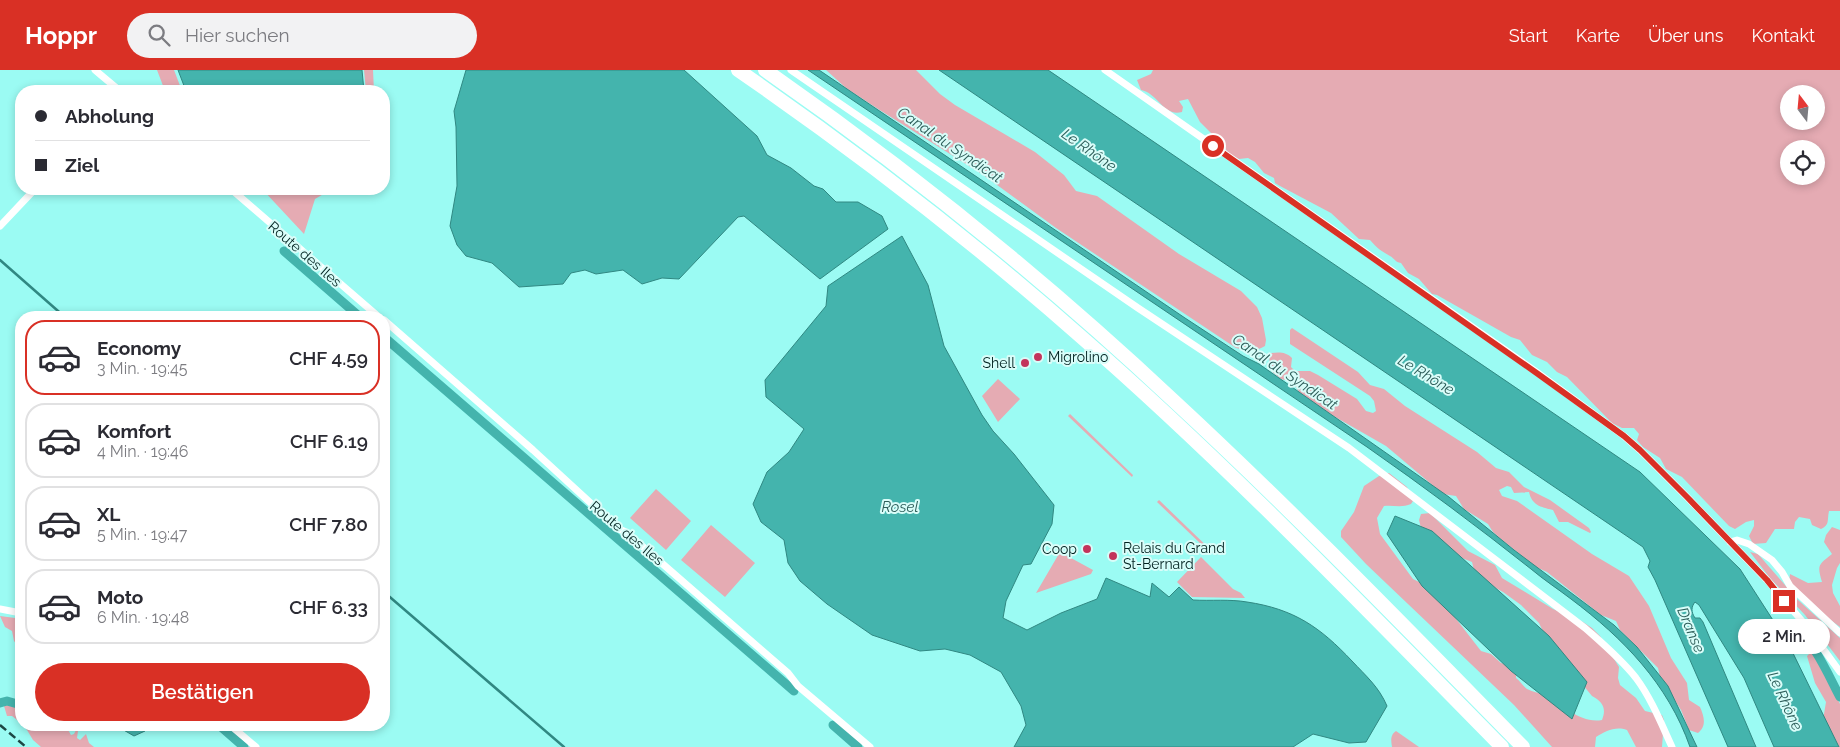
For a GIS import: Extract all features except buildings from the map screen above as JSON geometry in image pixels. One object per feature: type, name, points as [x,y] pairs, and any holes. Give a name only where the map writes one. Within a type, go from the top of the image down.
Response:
[{"type":"highway","points":[[738,70],[820,128],[939,218],[1080,336],[1255,498],[1502,747]]},
{"type":"highway","points":[[765,70],[843,126],[934,196],[1025,268],[1093,327],[1259,482],[1522,747]]},
{"type":"street","points":[[96,70],[113,85]]},
{"type":"street","points":[[791,70],[1138,308],[1378,469],[1585,628],[1612,652],[1636,678],[1656,711],[1672,747]]},
{"type":"street","points":[[1105,70],[1624,436],[1687,497],[1767,580],[1808,628],[1840,672]]},
{"type":"street","points":[[0,226],[29,195]]},
{"type":"street","name":"Route des Iles","points":[[238,195],[372,311]]},
{"type":"street","name":"Route des Iles","points":[[390,325],[533,450],[618,529],[626,532],[788,672],[798,686],[870,747]]},
{"type":"street","points":[[1730,542],[1737,540],[1749,544],[1772,560],[1790,586],[1840,632]]},
{"type":"street","points":[[0,609],[15,612]]},
{"type":"street","points":[[237,731],[256,747]]},
{"type":"shaded area","points":[[157,70],[174,70],[180,85],[163,85]]},
{"type":"shaded area","points":[[364,70],[373,70],[374,85],[365,85]]},
{"type":"shaded area","points":[[826,70],[916,70],[940,94],[955,105],[1035,152],[1064,175],[1076,191],[1097,196],[1179,254],[1241,291],[1257,307],[1262,318],[1266,340],[1265,346],[1251,350],[1236,348],[1056,228],[982,174],[846,88]]},
{"type":"shaded area","points":[[1153,70],[1840,70],[1840,511],[1829,511],[1827,524],[1821,529],[1812,525],[1810,519],[1799,517],[1795,522],[1794,529],[1775,529],[1766,543],[1753,544],[1749,536],[1754,526],[1754,520],[1746,522],[1735,529],[1729,526],[1682,477],[1666,469],[1660,458],[1643,447],[1637,440],[1639,434],[1634,428],[1622,428],[1612,423],[1567,377],[1557,372],[1547,362],[1532,355],[1520,340],[1511,337],[1437,295],[1432,294],[1419,279],[1408,273],[1401,263],[1379,249],[1370,240],[1359,239],[1331,213],[1275,183],[1274,178],[1264,173],[1255,162],[1248,158],[1239,159],[1228,153],[1224,146],[1200,122],[1188,99],[1179,101],[1183,107],[1182,112],[1175,113],[1165,108],[1152,95],[1141,90],[1137,80],[1151,74]]},
{"type":"shaded area","points":[[268,195],[322,195],[315,199],[304,234]]},
{"type":"shaded area","points":[[1292,328],[1358,372],[1370,385],[1384,389],[1405,406],[1477,452],[1496,468],[1509,472],[1524,487],[1550,500],[1589,528],[1590,533],[1568,522],[1559,522],[1553,510],[1534,503],[1529,492],[1514,493],[1511,487],[1507,486],[1499,490],[1502,496],[1517,501],[1592,554],[1629,576],[1649,606],[1671,658],[1687,683],[1689,700],[1700,707],[1704,721],[1701,730],[1698,733],[1689,730],[1681,710],[1660,677],[1658,668],[1620,630],[1616,621],[1601,615],[1547,572],[1536,567],[1493,532],[1488,524],[1464,509],[1456,496],[1443,494],[1386,446],[1323,410],[1300,393],[1292,382],[1281,379],[1271,371],[1269,357],[1271,353],[1285,354],[1292,358],[1291,367],[1295,371],[1310,371],[1357,399],[1366,411],[1373,413],[1376,411],[1374,401],[1370,396],[1290,344],[1290,330]]},
{"type":"shaded area","points":[[998,379],[1020,399],[998,422],[982,396]]},
{"type":"shaded area","points":[[1070,414],[1133,475],[1132,477],[1068,416]]},
{"type":"shaded area","points":[[1389,473],[1407,487],[1413,501],[1411,504],[1404,506],[1384,506],[1377,518],[1380,534],[1413,579],[1423,584],[1443,602],[1481,651],[1491,654],[1501,663],[1516,667],[1516,678],[1527,689],[1546,696],[1580,717],[1602,720],[1603,705],[1592,696],[1549,644],[1539,623],[1521,605],[1475,574],[1472,562],[1462,558],[1421,528],[1419,520],[1421,514],[1430,513],[1468,551],[1495,565],[1502,578],[1553,609],[1592,628],[1600,636],[1619,667],[1618,678],[1620,685],[1636,698],[1645,711],[1662,715],[1664,720],[1662,747],[1636,747],[1627,730],[1615,729],[1596,737],[1595,747],[1552,747],[1514,705],[1366,564],[1341,537],[1341,531],[1354,512],[1364,486],[1379,476]]},
{"type":"shaded area","points":[[656,489],[691,521],[666,550],[630,518]]},
{"type":"shaded area","points":[[1159,500],[1217,556],[1203,546],[1157,502]]},
{"type":"shaded area","points":[[711,525],[755,563],[725,597],[681,560]]},
{"type":"shaded area","points":[[1832,527],[1840,530],[1840,563],[1832,585],[1833,593],[1840,606],[1840,627],[1825,616],[1789,582],[1790,574],[1808,583],[1822,582],[1819,569],[1832,554],[1824,542],[1826,535]]},
{"type":"shaded area","points":[[1060,552],[1093,570],[1091,574],[1036,593]]},
{"type":"shaded area","points":[[1750,552],[1758,554],[1798,600],[1840,638],[1840,661],[1805,615],[1770,578]]},
{"type":"shaded area","points":[[1201,557],[1233,589],[1241,593],[1245,598],[1192,597],[1177,582]]},
{"type":"shaded area","points":[[0,616],[15,618],[15,642],[12,631],[5,627]]},
{"type":"shaded area","points":[[1810,653],[1814,653],[1818,657],[1840,704],[1840,747],[1837,747],[1822,726],[1826,702],[1815,683],[1807,656]]},
{"type":"shaded area","points":[[6,703],[15,705],[15,718],[7,716],[4,706]]},
{"type":"shaded area","points":[[28,731],[69,731],[71,735],[78,731],[77,738],[80,740],[86,734],[89,743],[94,747],[41,747],[33,740]]},
{"type":"shaded area","points":[[1396,731],[1419,747],[1392,747],[1392,736]]},
{"type":"water","points":[[178,70],[362,70],[363,85],[184,85]]},
{"type":"water","points":[[466,70],[684,70],[757,136],[767,155],[791,168],[814,186],[823,189],[836,202],[858,202],[882,216],[888,229],[820,279],[744,216],[738,217],[679,279],[662,278],[642,284],[623,270],[596,274],[585,270],[571,273],[563,284],[519,287],[492,263],[466,256],[457,245],[450,226],[457,186],[454,111]]},
{"type":"water","name":"Canal du Syndicat","points":[[808,70],[819,70],[1185,318],[1243,356],[1259,364],[1449,497],[1514,550],[1614,625],[1637,647],[1668,686],[1697,747],[1690,747],[1681,724],[1669,703],[1642,664],[1626,646],[1590,614],[1471,522],[1367,447]]},
{"type":"water","points":[[939,70],[1048,70],[1640,472],[1740,569],[1789,645],[1839,747],[1774,747],[1744,678],[1699,605],[1695,602],[1692,608],[1693,614],[1695,618],[1700,618],[1703,622],[1756,747],[1728,747],[1648,567],[1650,561],[1643,547]]},
{"type":"water","name":"Rosel","points":[[902,236],[928,285],[944,346],[982,415],[1054,505],[1052,524],[1031,564],[1023,565],[1006,601],[1003,618],[1027,630],[1061,613],[1097,599],[1106,578],[1150,597],[1152,583],[1169,597],[1179,587],[1193,600],[1241,601],[1279,609],[1305,621],[1329,638],[1380,693],[1387,706],[1366,742],[1349,743],[1313,734],[1293,747],[1014,747],[1026,725],[1021,706],[1001,672],[970,655],[945,649],[920,651],[872,635],[827,604],[800,581],[788,563],[784,540],[761,522],[753,504],[767,472],[789,452],[804,429],[766,397],[765,380],[826,306],[828,286]]},
{"type":"water","points":[[1395,516],[1432,531],[1549,636],[1587,682],[1572,719],[1511,671],[1422,586],[1387,534]]},
{"type":"water","points":[[125,731],[145,731],[134,736]]},
{"type":"waterway","points":[[284,251],[353,311]]},
{"type":"waterway","points":[[0,260],[58,311]]},
{"type":"waterway","points":[[390,342],[794,691]]},
{"type":"waterway","points":[[390,597],[564,747]]},
{"type":"waterway","points":[[1770,634],[1793,630],[1807,639],[1840,697]]},
{"type":"waterway","points":[[0,703],[7,701],[15,703]]},
{"type":"waterway","points":[[833,725],[858,747]]},
{"type":"waterway","points":[[226,731],[244,747]]},
{"type":"railway","points":[[0,725],[26,747]]},
{"type":"place","name":"Migrolino","points":[[1038,357]]},
{"type":"place","name":"Shell","points":[[1025,363]]},
{"type":"place","name":"Coop","points":[[1087,549]]},
{"type":"place","name":"Relais du Grand St-Bernard","points":[[1113,556]]},
{"type":"route","points":[[1213,146],[1624,436],[1687,497],[1767,580],[1784,601]]},
{"type":"water label","name":"Le Rhône","points":[[1089,150]]},
{"type":"water label","name":"Le Rhône","points":[[1426,375]]},
{"type":"water label","name":"Dranse","points":[[1691,630]]},
{"type":"water label","name":"Le Rhône","points":[[1785,701]]}]
